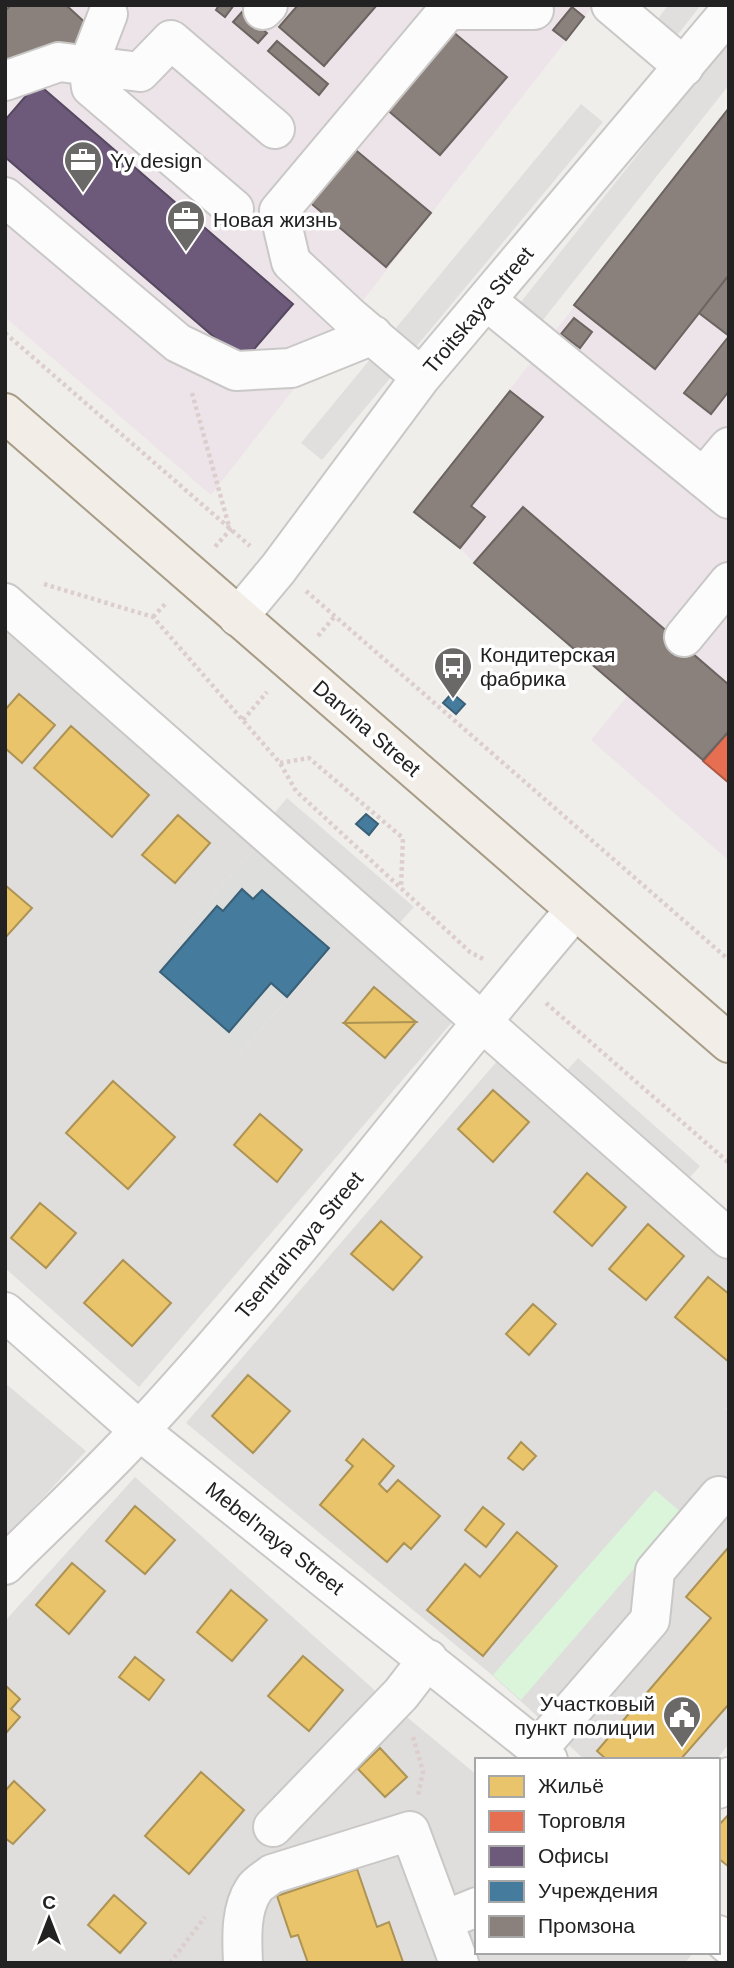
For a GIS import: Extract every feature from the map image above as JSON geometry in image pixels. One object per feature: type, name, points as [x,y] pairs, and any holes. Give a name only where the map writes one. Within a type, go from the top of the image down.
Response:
[{"type":"main road","name":"Darvina Street","points":[[5,413],[729,1043]]},
{"type":"street","points":[[611,5],[684,67]]},
{"type":"street","points":[[421,377],[291,262],[279,211],[448,10],[534,10]]},
{"type":"street","name":"Troitskaya Street","points":[[238,617],[278,569],[421,377],[729,12]]},
{"type":"street","points":[[108,14],[89,66],[91,87],[234,208]]},
{"type":"street","points":[[5,81],[59,62],[140,72],[171,40],[275,129]]},
{"type":"street","points":[[5,197],[177,343],[236,371],[291,368],[373,335]]},
{"type":"street","points":[[485,300],[716,488],[729,447]]},
{"type":"street","points":[[684,637],[729,582]]},
{"type":"street","points":[[5,603],[729,1239]]},
{"type":"street","name":"Tsentral'naya Street","points":[[5,1565],[140,1431],[316,1227],[575,910]]},
{"type":"street","name":"Mebel'naya Street","points":[[5,1312],[140,1431],[428,1659],[543,1754]]},
{"type":"street","points":[[543,1754],[650,1620],[655,1571],[716,1493]]},
{"type":"street","points":[[273,1827],[401,1694],[428,1659]]},
{"type":"street","points":[[243,1963],[242,1936],[247,1905],[255,1887],[272,1874],[410,1831],[461,1914],[459,1963]]},
{"type":"path","points":[[5,333],[230,530],[346,625],[729,960]]},
{"type":"path","points":[[177,343],[230,530]]},
{"type":"path","points":[[37,582],[153,617],[280,763],[296,791],[470,952],[517,978],[729,1163]]},
{"type":"path","points":[[280,763],[309,758],[403,838],[401,888]]},
{"type":"shaded area","points":[[5,5],[594,5],[211,495],[5,317]]},
{"type":"shaded area","points":[[668,5],[701,5],[675,38],[655,23]]},
{"type":"shaded area","points":[[729,39],[729,85],[539,325],[517,307]]},
{"type":"shaded area","points":[[581,104],[603,122],[322,460],[301,443]]},
{"type":"shaded area","points":[[729,108],[729,861],[591,740],[628,695],[460,548],[414,512]]},
{"type":"shaded area","points":[[5,624],[259,844],[147,971],[241,1052],[348,930],[453,1021],[139,1387],[5,1268]]},
{"type":"shaded area","points":[[287,798],[414,907],[394,929],[268,821]]},
{"type":"shaded area","points":[[259,844],[348,930],[241,1052],[146,972]]},
{"type":"shaded area","points":[[578,1058],[700,1166],[683,1185],[562,1076]]},
{"type":"shaded area","points":[[498,1060],[729,1260],[729,1405],[726,1409],[729,1412],[729,1744],[718,1758],[583,1758],[492,1675],[186,1423]]},
{"type":"shaded area","points":[[5,1383],[86,1451],[5,1539]]},
{"type":"shaded area","points":[[135,1477],[379,1694],[475,1773],[475,1954],[692,1954],[685,1963],[5,1963],[5,1621]]},
{"type":"green space","points":[[655,1490],[682,1513],[521,1700],[493,1675]]},
{"type":"building: Жильё","points":[[19,694],[55,725],[22,763],[5,748],[5,710]]},
{"type":"building: Жильё","points":[[71,726],[149,795],[112,837],[34,768]]},
{"type":"building: Жильё","points":[[178,815],[210,843],[175,883],[142,855]]},
{"type":"building: Жильё","points":[[5,885],[32,908],[5,938]]},
{"type":"building: Жильё","points":[[374,987],[416,1022],[344,1023]]},
{"type":"building: Жильё","points":[[416,1022],[385,1058],[344,1023]]},
{"type":"building: Жильё","points":[[113,1081],[175,1137],[128,1189],[66,1133]]},
{"type":"building: Жильё","points":[[493,1090],[529,1122],[493,1162],[458,1129]]},
{"type":"building: Жильё","points":[[260,1114],[302,1150],[277,1182],[234,1145]]},
{"type":"building: Жильё","points":[[587,1173],[626,1207],[592,1246],[554,1212]]},
{"type":"building: Жильё","points":[[40,1203],[76,1233],[46,1268],[11,1238]]},
{"type":"building: Жильё","points":[[381,1221],[422,1257],[393,1290],[351,1254]]},
{"type":"building: Жильё","points":[[648,1224],[684,1256],[646,1300],[609,1269]]},
{"type":"building: Жильё","points":[[123,1260],[171,1303],[132,1346],[84,1303]]},
{"type":"building: Жильё","points":[[708,1277],[729,1294],[729,1362],[675,1317]]},
{"type":"building: Жильё","points":[[533,1304],[556,1324],[529,1355],[506,1334]]},
{"type":"building: Жильё","points":[[248,1375],[290,1411],[253,1453],[212,1416]]},
{"type":"building: Жильё","points":[[363,1439],[394,1466],[379,1484],[387,1492],[398,1480],[440,1516],[411,1549],[404,1543],[387,1562],[320,1505],[353,1466],[346,1460]]},
{"type":"building: Жильё","points":[[521,1442],[536,1456],[523,1470],[508,1458]]},
{"type":"building: Жильё","points":[[135,1506],[175,1540],[145,1574],[106,1541]]},
{"type":"building: Жильё","points":[[483,1507],[504,1524],[486,1547],[465,1530]]},
{"type":"building: Жильё","points":[[517,1532],[557,1566],[483,1656],[427,1610],[465,1564],[480,1577]]},
{"type":"building: Жильё","points":[[727,1549],[729,1704],[682,1758],[605,1758],[597,1751],[711,1618],[686,1597]]},
{"type":"building: Жильё","points":[[72,1563],[105,1591],[69,1634],[36,1605]]},
{"type":"building: Жильё","points":[[231,1590],[267,1620],[232,1661],[197,1632]]},
{"type":"building: Жильё","points":[[303,1656],[343,1690],[309,1731],[268,1696]]},
{"type":"building: Жильё","points":[[135,1657],[164,1680],[149,1700],[119,1677]]},
{"type":"building: Жильё","points":[[5,1685],[20,1699],[11,1709],[20,1717],[5,1734]]},
{"type":"building: Жильё","points":[[380,1748],[407,1777],[385,1797],[358,1769]]},
{"type":"building: Жильё","points":[[201,1772],[244,1810],[189,1874],[145,1836]]},
{"type":"building: Жильё","points":[[14,1781],[45,1810],[13,1844],[5,1838],[5,1791]]},
{"type":"building: Жильё","points":[[729,1814],[729,1867],[720,1860],[720,1824]]},
{"type":"building: Жильё","points":[[357,1869],[377,1927],[389,1922],[403,1962],[308,1963],[298,1935],[291,1937],[277,1896]]},
{"type":"building: Жильё","points":[[114,1895],[146,1923],[120,1953],[88,1925]]},
{"type":"building: Торговля","points":[[729,731],[729,783],[703,761]]},
{"type":"building: Офисы","points":[[37,83],[293,304],[243,362],[5,157],[5,120]]},
{"type":"building: Учреждения","points":[[452,693],[465,704],[456,714],[443,703]]},
{"type":"building: Учреждения","points":[[366,814],[378,824],[369,835],[356,824]]},
{"type":"building: Учреждения","points":[[242,889],[253,899],[262,890],[329,948],[287,997],[271,983],[229,1032],[160,972],[217,906],[223,911]]},
{"type":"building: Промзона","points":[[11,5],[66,5],[90,27],[72,46],[12,67],[5,60],[5,11]]},
{"type":"building: Промзона","points":[[219,5],[234,5],[225,17],[216,10]]},
{"type":"building: Промзона","points":[[298,5],[377,5],[324,66],[279,27]]},
{"type":"building: Промзона","points":[[572,7],[584,17],[566,40],[553,30]]},
{"type":"building: Промзона","points":[[242,12],[267,33],[258,43],[233,22]]},
{"type":"building: Промзона","points":[[452,31],[507,77],[440,155],[385,108]]},
{"type":"building: Промзона","points":[[277,41],[328,84],[319,95],[268,51]]},
{"type":"building: Промзона","points":[[729,108],[729,275],[655,369],[574,305]]},
{"type":"building: Промзона","points":[[352,147],[431,213],[386,267],[307,200]]},
{"type":"building: Промзона","points":[[729,275],[729,336],[699,313]]},
{"type":"building: Промзона","points":[[574,318],[592,332],[580,348],[561,334]]},
{"type":"building: Промзона","points":[[729,336],[729,391],[711,414],[684,393]]},
{"type":"building: Промзона","points":[[510,391],[543,417],[471,506],[485,517],[460,548],[414,512]]},
{"type":"building: Промзона","points":[[523,507],[729,685],[729,731],[703,760],[474,563]]},
{"type":"place","name":"Yy design","points":[[83,194]]},
{"type":"place","name":"Новая жизнь","points":[[186,253]]},
{"type":"place","name":"Кондитерская фабрика","points":[[453,700]]},
{"type":"place","name":"Участковый пункт полиции","points":[[682,1749]]}]
